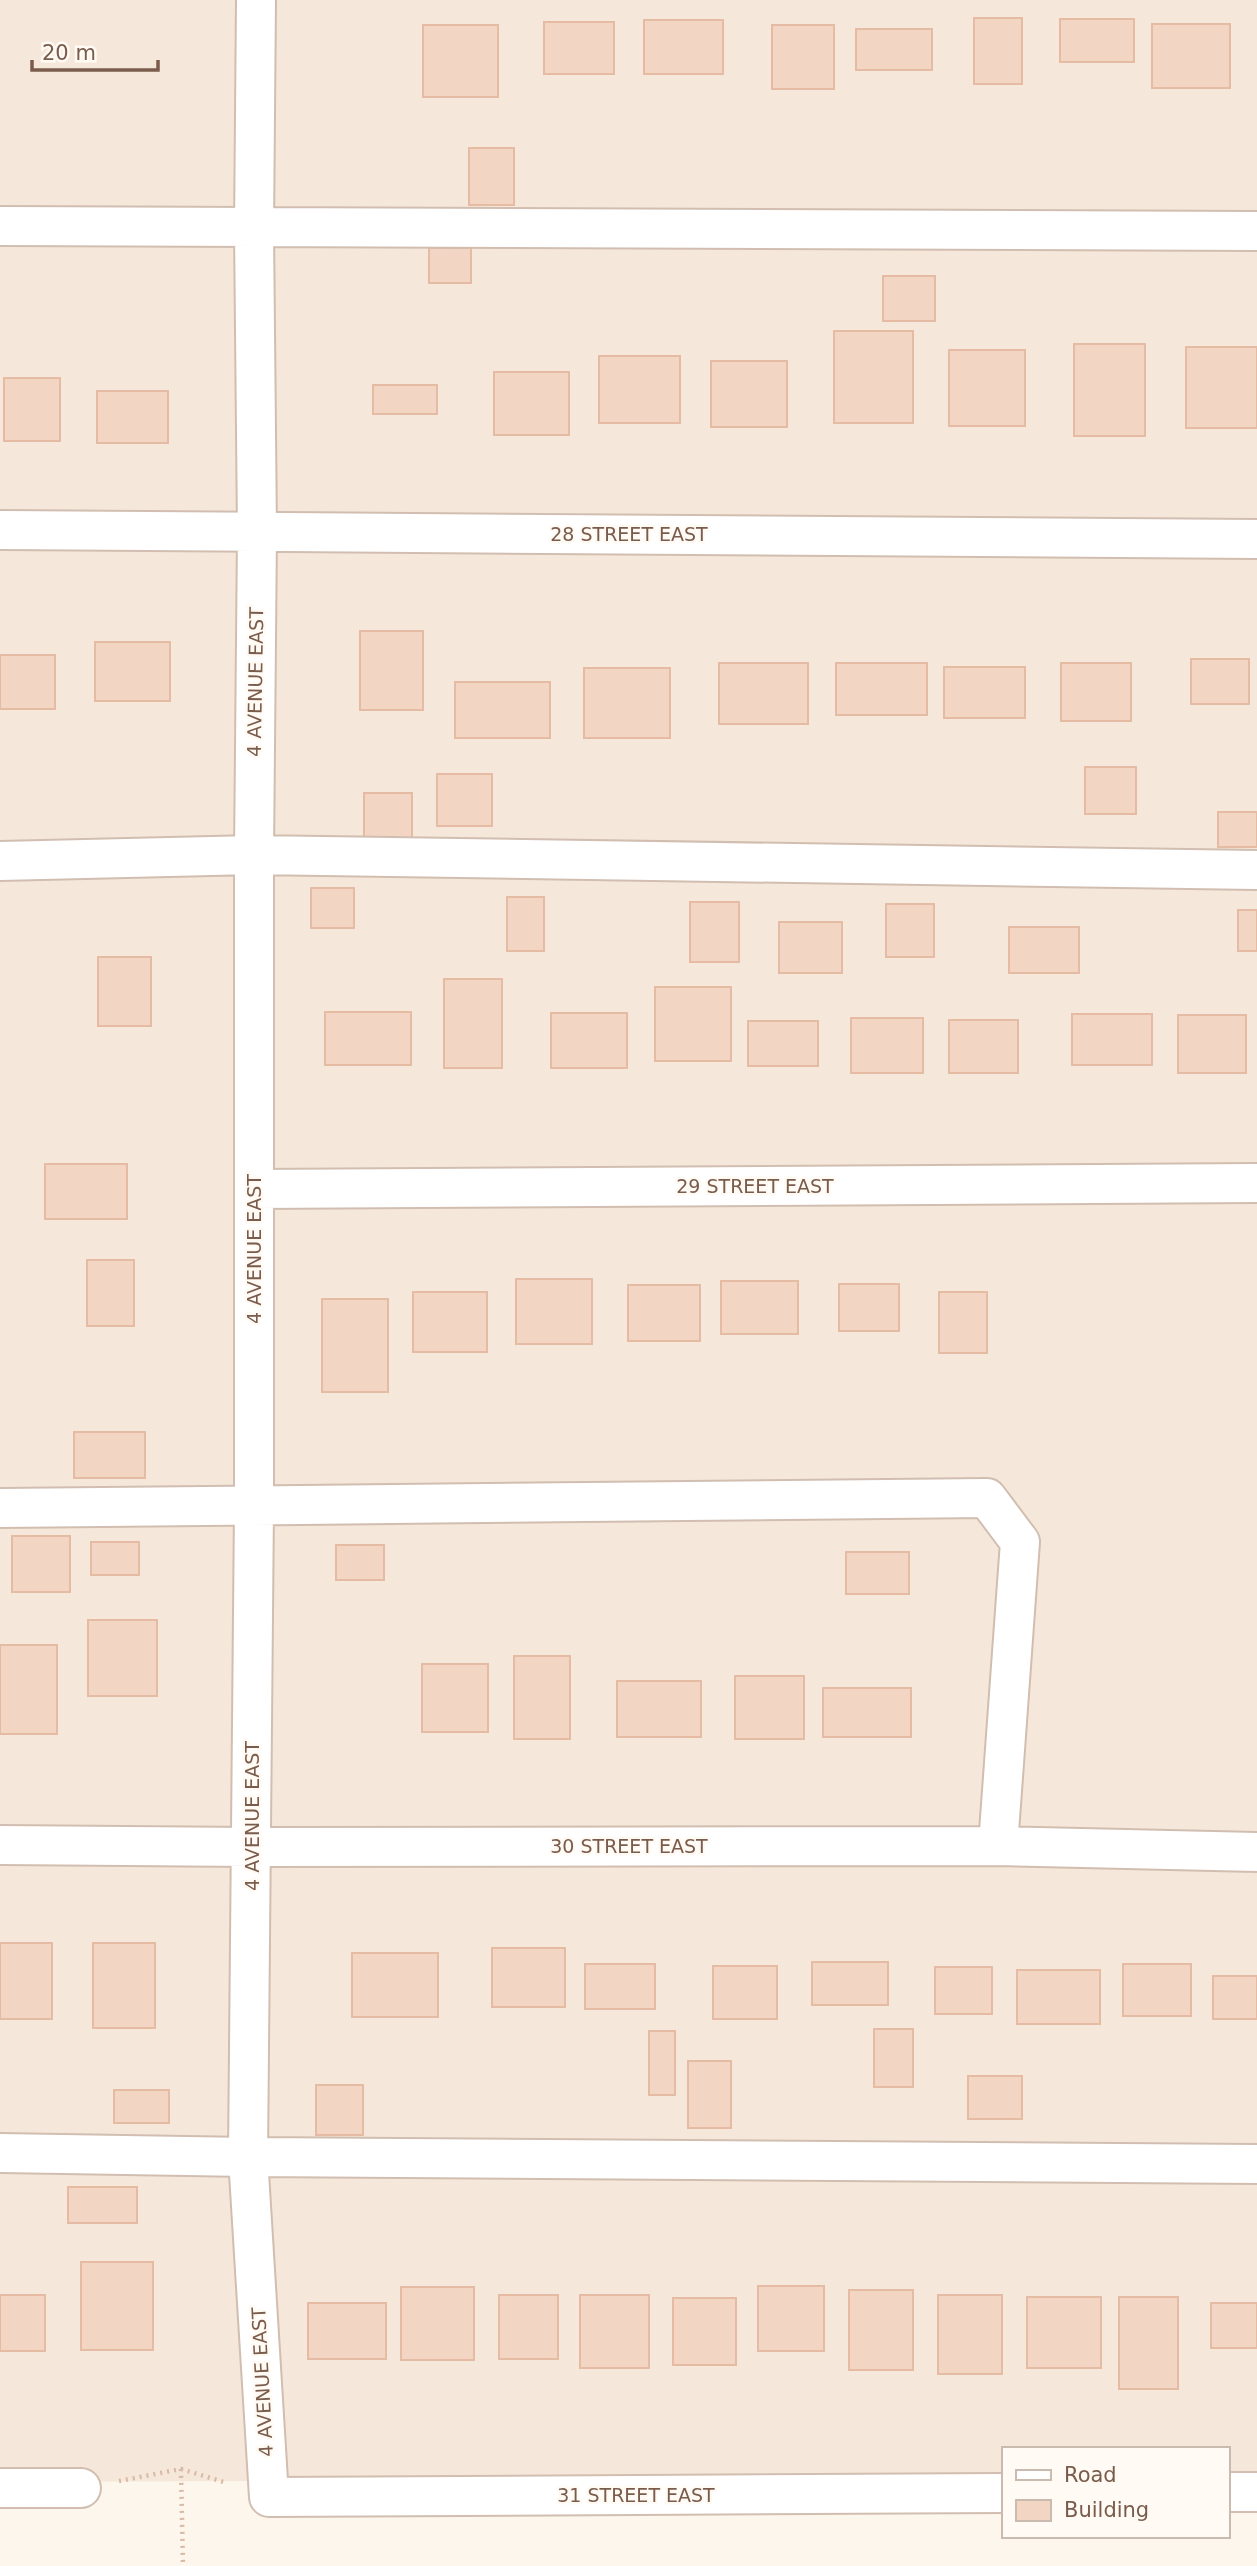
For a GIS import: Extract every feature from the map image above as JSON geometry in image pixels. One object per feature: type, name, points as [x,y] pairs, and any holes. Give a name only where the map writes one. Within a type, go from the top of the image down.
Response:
[{"type":"street","name":"4 AVENUE EAST","points":[[256,0],[254,1506],[248,2157],[269,2497]]},
{"type":"street","points":[[0,226],[1257,231]]},
{"type":"street","name":"28 STREET EAST","points":[[0,530],[1257,539]]},
{"type":"street","points":[[0,861],[254,855],[1257,870]]},
{"type":"street","name":"29 STREET EAST","points":[[254,1189],[1257,1183]]},
{"type":"street","points":[[0,1508],[987,1498],[1020,1542],[998,1846]]},
{"type":"street","name":"30 STREET EAST","points":[[0,1845],[998,1846],[1257,1852]]},
{"type":"street","points":[[0,2153],[1257,2164]]},
{"type":"street","points":[[0,2488],[81,2488]]},
{"type":"street","points":[[1229,2492],[1257,2492]]},
{"type":"street","name":"31 STREET EAST","points":[[269,2497],[1002,2493]]},
{"type":"path","points":[[81,2488],[181,2469],[183,2566]]},
{"type":"shaded area","points":[[0,0],[1257,0],[1257,2499],[1229,2499],[1229,2447],[1002,2447],[1002,2495],[268,2481],[0,2482]]},
{"type":"building","points":[[974,18],[1022,18],[1022,84],[974,84]]},
{"type":"building","points":[[1060,19],[1134,19],[1134,62],[1060,62]]},
{"type":"building","points":[[644,20],[723,20],[723,74],[644,74]]},
{"type":"building","points":[[544,22],[614,22],[614,74],[544,74]]},
{"type":"building","points":[[1152,24],[1230,24],[1230,88],[1152,88]]},
{"type":"building","points":[[423,25],[498,25],[498,97],[423,97]]},
{"type":"building","points":[[772,25],[834,25],[834,89],[772,89]]},
{"type":"building","points":[[856,29],[932,29],[932,70],[856,70]]},
{"type":"building","points":[[469,148],[514,148],[514,205],[469,205]]},
{"type":"building","points":[[429,248],[471,248],[471,283],[429,283]]},
{"type":"building","points":[[883,276],[935,276],[935,321],[883,321]]},
{"type":"building","points":[[834,331],[913,331],[913,423],[834,423]]},
{"type":"building","points":[[1074,344],[1145,344],[1145,436],[1074,436]]},
{"type":"building","points":[[1186,347],[1257,347],[1257,428],[1186,428]]},
{"type":"building","points":[[949,350],[1025,350],[1025,426],[949,426]]},
{"type":"building","points":[[599,356],[680,356],[680,423],[599,423]]},
{"type":"building","points":[[711,361],[787,361],[787,427],[711,427]]},
{"type":"building","points":[[494,372],[569,372],[569,435],[494,435]]},
{"type":"building","points":[[4,378],[60,378],[60,441],[4,441]]},
{"type":"building","points":[[373,385],[437,385],[437,414],[373,414]]},
{"type":"building","points":[[97,391],[168,391],[168,443],[97,443]]},
{"type":"building","points":[[360,631],[423,631],[423,710],[360,710]]},
{"type":"building","points":[[95,642],[170,642],[170,701],[95,701]]},
{"type":"building","points":[[0,655],[55,655],[55,709],[0,709]]},
{"type":"building","points":[[1191,659],[1249,659],[1249,704],[1191,704]]},
{"type":"building","points":[[719,663],[808,663],[808,724],[719,724]]},
{"type":"building","points":[[836,663],[927,663],[927,715],[836,715]]},
{"type":"building","points":[[1061,663],[1131,663],[1131,721],[1061,721]]},
{"type":"building","points":[[944,667],[1025,667],[1025,718],[944,718]]},
{"type":"building","points":[[584,668],[670,668],[670,738],[584,738]]},
{"type":"building","points":[[455,682],[550,682],[550,738],[455,738]]},
{"type":"building","points":[[1085,767],[1136,767],[1136,814],[1085,814]]},
{"type":"building","points":[[437,774],[492,774],[492,826],[437,826]]},
{"type":"building","points":[[364,793],[412,793],[412,839],[364,839]]},
{"type":"building","points":[[1218,812],[1257,812],[1257,847],[1218,847]]},
{"type":"building","points":[[311,888],[354,888],[354,928],[311,928]]},
{"type":"building","points":[[507,897],[544,897],[544,951],[507,951]]},
{"type":"building","points":[[690,902],[739,902],[739,962],[690,962]]},
{"type":"building","points":[[886,904],[934,904],[934,957],[886,957]]},
{"type":"building","points":[[1238,910],[1257,910],[1257,951],[1238,951]]},
{"type":"building","points":[[779,922],[842,922],[842,973],[779,973]]},
{"type":"building","points":[[1009,927],[1079,927],[1079,973],[1009,973]]},
{"type":"building","points":[[98,957],[151,957],[151,1026],[98,1026]]},
{"type":"building","points":[[444,979],[502,979],[502,1068],[444,1068]]},
{"type":"building","points":[[655,987],[731,987],[731,1061],[655,1061]]},
{"type":"building","points":[[325,1012],[411,1012],[411,1065],[325,1065]]},
{"type":"building","points":[[551,1013],[627,1013],[627,1068],[551,1068]]},
{"type":"building","points":[[1072,1014],[1152,1014],[1152,1065],[1072,1065]]},
{"type":"building","points":[[1178,1015],[1246,1015],[1246,1073],[1178,1073]]},
{"type":"building","points":[[851,1018],[923,1018],[923,1073],[851,1073]]},
{"type":"building","points":[[949,1020],[1018,1020],[1018,1073],[949,1073]]},
{"type":"building","points":[[748,1021],[818,1021],[818,1066],[748,1066]]},
{"type":"building","points":[[45,1164],[127,1164],[127,1219],[45,1219]]},
{"type":"building","points":[[87,1260],[134,1260],[134,1326],[87,1326]]},
{"type":"building","points":[[516,1279],[592,1279],[592,1344],[516,1344]]},
{"type":"building","points":[[721,1281],[798,1281],[798,1334],[721,1334]]},
{"type":"building","points":[[839,1284],[899,1284],[899,1331],[839,1331]]},
{"type":"building","points":[[628,1285],[700,1285],[700,1341],[628,1341]]},
{"type":"building","points":[[413,1292],[487,1292],[487,1352],[413,1352]]},
{"type":"building","points":[[939,1292],[987,1292],[987,1353],[939,1353]]},
{"type":"building","points":[[322,1299],[388,1299],[388,1392],[322,1392]]},
{"type":"building","points":[[74,1432],[145,1432],[145,1478],[74,1478]]},
{"type":"building","points":[[12,1536],[70,1536],[70,1592],[12,1592]]},
{"type":"building","points":[[91,1542],[139,1542],[139,1575],[91,1575]]},
{"type":"building","points":[[336,1545],[384,1545],[384,1580],[336,1580]]},
{"type":"building","points":[[846,1552],[909,1552],[909,1594],[846,1594]]},
{"type":"building","points":[[88,1620],[157,1620],[157,1696],[88,1696]]},
{"type":"building","points":[[0,1645],[57,1645],[57,1734],[0,1734]]},
{"type":"building","points":[[514,1656],[570,1656],[570,1739],[514,1739]]},
{"type":"building","points":[[422,1664],[488,1664],[488,1732],[422,1732]]},
{"type":"building","points":[[735,1676],[804,1676],[804,1739],[735,1739]]},
{"type":"building","points":[[617,1681],[701,1681],[701,1737],[617,1737]]},
{"type":"building","points":[[823,1688],[911,1688],[911,1737],[823,1737]]},
{"type":"building","points":[[0,1943],[52,1943],[52,2019],[0,2019]]},
{"type":"building","points":[[93,1943],[155,1943],[155,2028],[93,2028]]},
{"type":"building","points":[[492,1948],[565,1948],[565,2007],[492,2007]]},
{"type":"building","points":[[352,1953],[438,1953],[438,2017],[352,2017]]},
{"type":"building","points":[[812,1962],[888,1962],[888,2005],[812,2005]]},
{"type":"building","points":[[585,1964],[655,1964],[655,2009],[585,2009]]},
{"type":"building","points":[[1123,1964],[1191,1964],[1191,2016],[1123,2016]]},
{"type":"building","points":[[713,1966],[777,1966],[777,2019],[713,2019]]},
{"type":"building","points":[[935,1967],[992,1967],[992,2014],[935,2014]]},
{"type":"building","points":[[1017,1970],[1100,1970],[1100,2024],[1017,2024]]},
{"type":"building","points":[[1213,1976],[1257,1976],[1257,2019],[1213,2019]]},
{"type":"building","points":[[874,2029],[913,2029],[913,2087],[874,2087]]},
{"type":"building","points":[[649,2031],[675,2031],[675,2095],[649,2095]]},
{"type":"building","points":[[688,2061],[731,2061],[731,2128],[688,2128]]},
{"type":"building","points":[[968,2076],[1022,2076],[1022,2119],[968,2119]]},
{"type":"building","points":[[316,2085],[363,2085],[363,2135],[316,2135]]},
{"type":"building","points":[[114,2090],[169,2090],[169,2123],[114,2123]]},
{"type":"building","points":[[68,2187],[137,2187],[137,2223],[68,2223]]},
{"type":"building","points":[[81,2262],[153,2262],[153,2350],[81,2350]]},
{"type":"building","points":[[758,2286],[824,2286],[824,2351],[758,2351]]},
{"type":"building","points":[[401,2287],[474,2287],[474,2360],[401,2360]]},
{"type":"building","points":[[849,2290],[913,2290],[913,2370],[849,2370]]},
{"type":"building","points":[[0,2295],[45,2295],[45,2351],[0,2351]]},
{"type":"building","points":[[499,2295],[558,2295],[558,2359],[499,2359]]},
{"type":"building","points":[[580,2295],[649,2295],[649,2368],[580,2368]]},
{"type":"building","points":[[938,2295],[1002,2295],[1002,2374],[938,2374]]},
{"type":"building","points":[[1027,2297],[1101,2297],[1101,2368],[1027,2368]]},
{"type":"building","points":[[1119,2297],[1178,2297],[1178,2389],[1119,2389]]},
{"type":"building","points":[[673,2298],[736,2298],[736,2365],[673,2365]]},
{"type":"building","points":[[308,2303],[386,2303],[386,2359],[308,2359]]},
{"type":"building","points":[[1211,2303],[1257,2303],[1257,2348],[1211,2348]]}]
